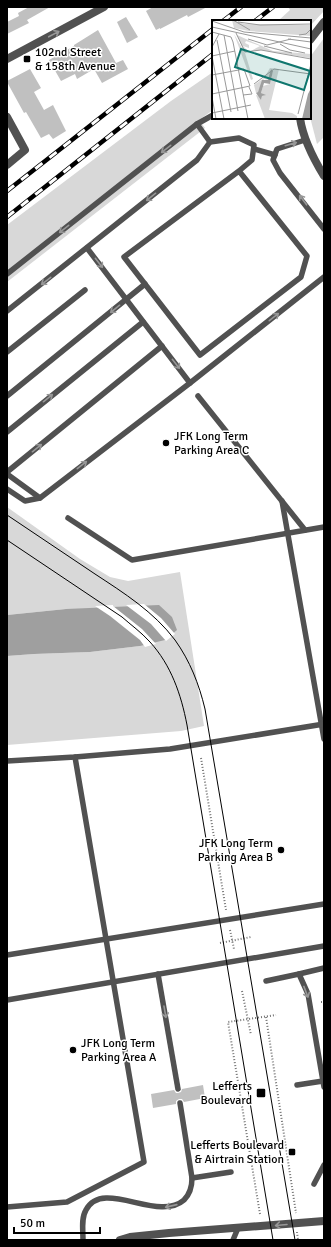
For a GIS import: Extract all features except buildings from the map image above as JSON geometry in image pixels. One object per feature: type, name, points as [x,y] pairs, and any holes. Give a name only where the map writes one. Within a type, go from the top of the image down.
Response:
[{"type":"street","points":[[7,59],[104,7]]},
{"type":"street","points":[[311,39],[324,22]]},
{"type":"street","points":[[7,117],[26,150],[7,165]]},
{"type":"street","points":[[300,119],[305,140],[313,158],[324,176]]},
{"type":"street","points":[[120,1240],[130,1237],[324,1221]]},
{"type":"lane","points":[[7,274],[197,124],[212,116]]},
{"type":"lane","points":[[197,124],[210,142]]},
{"type":"lane","points":[[7,311],[197,160],[210,142],[239,138],[254,145],[252,160],[124,257],[200,355],[300,277],[307,256],[239,171]]},
{"type":"lane","points":[[305,140],[277,148],[272,160],[280,173],[324,229]]},
{"type":"lane","points":[[254,149],[274,155]]},
{"type":"lane","points":[[87,248],[190,383]]},
{"type":"lane","points":[[7,489],[24,501],[40,498],[190,383],[324,277]]},
{"type":"lane","points":[[7,396],[146,284]]},
{"type":"lane","points":[[7,352],[85,290]]},
{"type":"lane","points":[[7,432],[143,322]]},
{"type":"lane","points":[[40,498],[7,473],[162,346]]},
{"type":"lane","points":[[198,396],[304,530]]},
{"type":"lane","points":[[282,501],[323,724],[324,739]]},
{"type":"lane","points":[[68,518],[132,560],[324,527]]},
{"type":"lane","points":[[318,702],[324,701]]},
{"type":"lane","points":[[7,761],[170,749],[323,724]]},
{"type":"lane","points":[[7,1207],[67,1202],[144,1162],[75,757]]},
{"type":"lane","points":[[7,955],[324,904]]},
{"type":"lane","points":[[7,1000],[324,946]]},
{"type":"lane","points":[[266,981],[324,968]]},
{"type":"lane","points":[[158,974],[178,1089]]},
{"type":"lane","points":[[299,974],[308,994],[324,1087]]},
{"type":"lane","points":[[297,1085],[323,1081]]},
{"type":"lane","points":[[83,1240],[84,1214],[86,1209],[98,1199],[109,1198],[158,1207],[170,1207],[186,1198],[191,1188],[192,1178],[180,1103]]},
{"type":"lane","points":[[314,1184],[324,1165]]},
{"type":"lane","points":[[192,1178],[231,1172]]},
{"type":"lane","points":[[233,1240],[238,1228]]},
{"type":"path","points":[[201,758],[226,910]]},
{"type":"path","points":[[230,930],[234,949]]},
{"type":"path","points":[[220,943],[251,937]]},
{"type":"path","points":[[242,991],[251,1035]]},
{"type":"path","points":[[260,1214],[228,1022],[276,1015]]},
{"type":"path","points":[[266,1017],[296,1216]]},
{"type":"path","points":[[297,1229],[298,1240]]},
{"type":"shaded area","points":[[288,7],[324,7],[324,11],[311,25],[311,20],[279,20],[290,10]]},
{"type":"shaded area","points":[[324,38],[324,137],[317,144],[311,119],[311,56]]},
{"type":"shaded area","points":[[212,73],[212,111],[199,120],[205,128],[7,282],[7,225],[171,101]]},
{"type":"shaded area","points":[[7,507],[80,559],[110,577],[128,581],[180,572],[204,726],[181,731],[7,745],[7,656],[90,652],[140,646],[66,609],[7,615]]},
{"type":"shaded area","points":[[159,605],[172,617],[177,630],[165,640],[140,646],[90,652],[7,656],[7,615],[66,609]]},
{"type":"pier","points":[[144,604],[161,618],[175,634],[166,641],[151,624],[126,605]]},
{"type":"pier","points":[[113,605],[142,629],[156,644],[145,647],[140,640],[95,606]]},
{"type":"tram line","points":[[7,515],[117,588],[148,612],[175,640],[193,673],[205,709],[295,1240]]},
{"type":"tram line","points":[[7,540],[122,617],[140,632],[164,660],[174,680],[182,702],[187,725],[273,1240]]},
{"type":"railway","points":[[224,20],[241,7]]},
{"type":"railway","points":[[256,20],[273,7]]},
{"type":"railway","points":[[7,191],[212,30]]},
{"type":"railway","points":[[7,217],[212,55]]},
{"type":"place","name":"102nd Street & 158th Avenue","points":[[27,59]]},
{"type":"place","name":"JFK Long Term Parking Area C","points":[[166,443]]},
{"type":"place","name":"JFK Long Term Parking Area B","points":[[281,850]]},
{"type":"place","name":"JFK Long Term Parking Area A","points":[[73,1050]]},
{"type":"place","name":"Lefferts Boulevard","points":[[261,1093]]},
{"type":"place","name":"Lefferts Boulevard & Airtrain Station","points":[[292,1152]]}]
